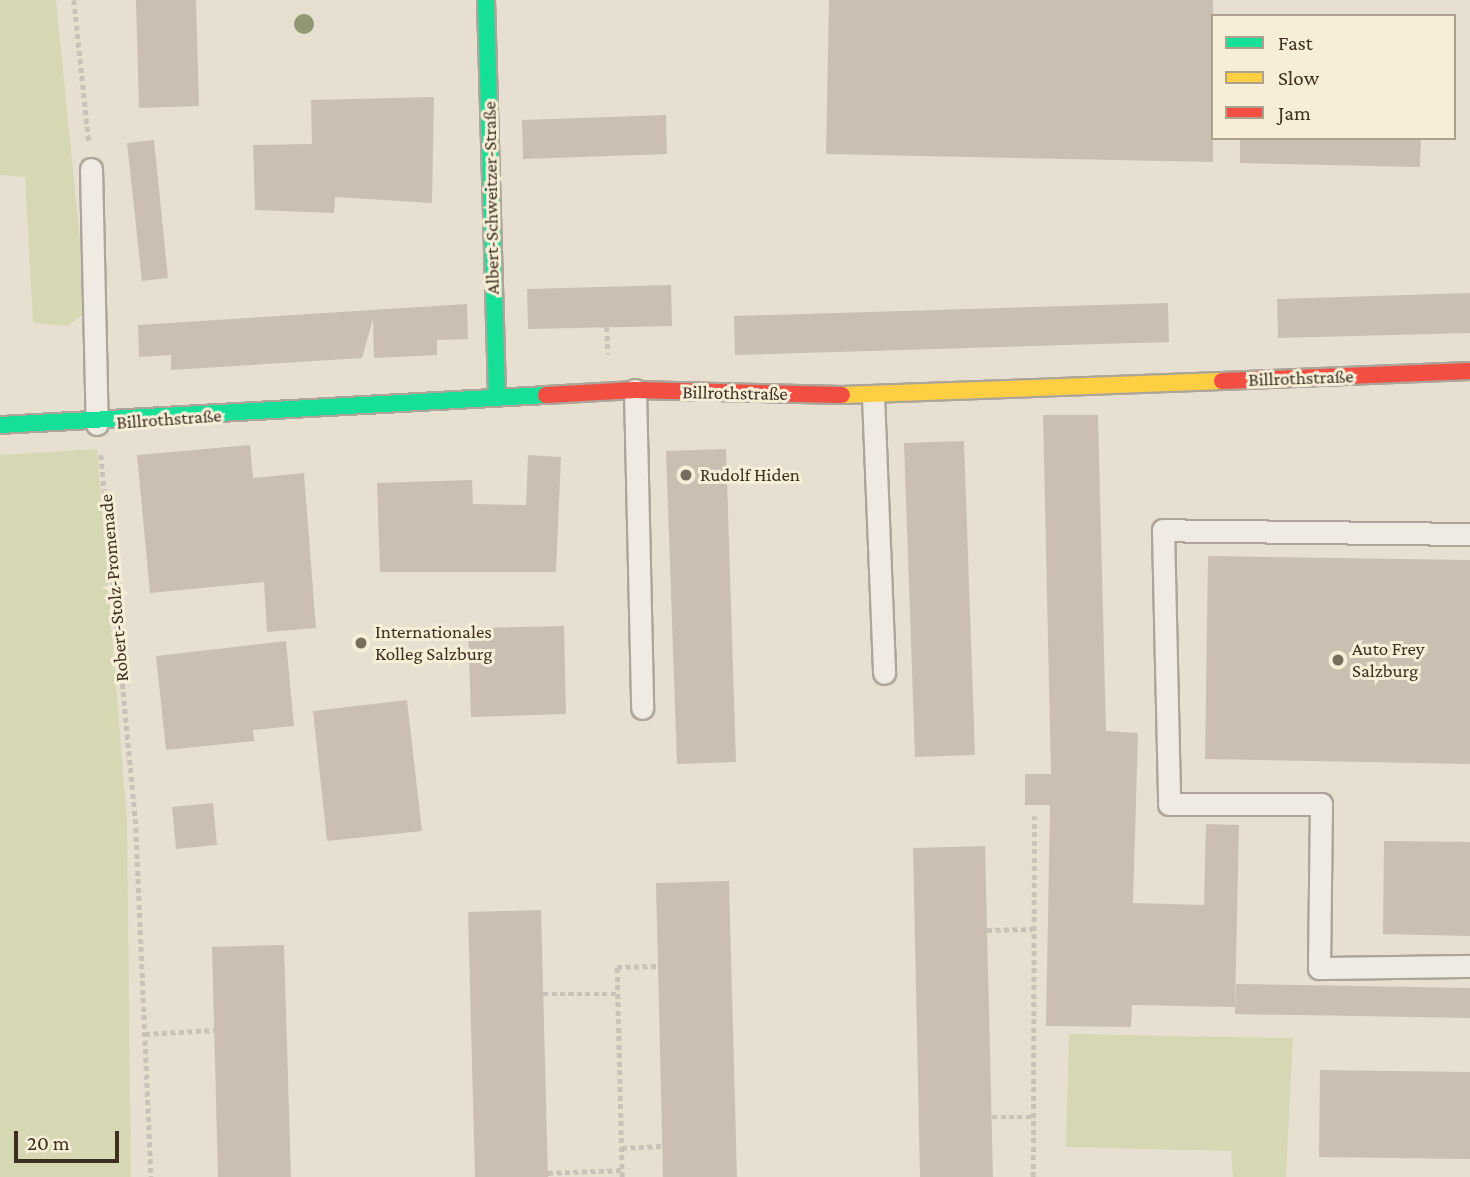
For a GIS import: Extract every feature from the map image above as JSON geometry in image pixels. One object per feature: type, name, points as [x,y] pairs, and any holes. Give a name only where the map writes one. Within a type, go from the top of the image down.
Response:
[{"type":"street","name":"Albert-Schweitzer-Straße","points":[[486,0],[497,396]]},
{"type":"street","name":"Billrothstraße","points":[[0,425],[97,424],[497,396],[635,390],[873,396],[1470,371]]},
{"type":"lane","points":[[91,169],[97,424]]},
{"type":"lane","points":[[635,390],[642,708]]},
{"type":"lane","points":[[873,396],[884,673]]},
{"type":"lane","points":[[1470,534],[1163,530],[1169,804],[1321,804],[1319,968],[1470,966]]},
{"type":"path","points":[[74,0],[91,169]]},
{"type":"path","name":"Robert-Stolz-Promenade","points":[[97,424],[136,828],[151,1177]]},
{"type":"path","points":[[1033,1177],[1034,816]]},
{"type":"path","points":[[987,930],[1033,929]]},
{"type":"path","points":[[622,1177],[617,967],[658,966]]},
{"type":"path","points":[[543,994],[618,994]]},
{"type":"path","points":[[145,1034],[215,1030]]},
{"type":"path","points":[[992,1117],[1033,1117]]},
{"type":"path","points":[[622,1148],[662,1146]]},
{"type":"path","points":[[548,1172],[622,1170]]},
{"type":"green space","points":[[0,0],[56,0],[87,311],[68,326],[33,323],[25,177],[0,175]]},
{"type":"green space","points":[[97,449],[127,822],[131,1177],[0,1177],[0,455]]},
{"type":"green space","points":[[1069,1034],[1293,1038],[1286,1177],[1233,1177],[1231,1151],[1066,1147]]},
{"type":"building","points":[[136,0],[196,0],[199,106],[139,108]]},
{"type":"building","points":[[829,0],[1213,0],[1213,162],[826,154]]},
{"type":"building","points":[[434,97],[432,203],[335,197],[334,213],[255,210],[253,145],[312,144],[311,100]]},
{"type":"building","points":[[666,115],[667,154],[523,159],[522,120]]},
{"type":"building","points":[[154,140],[168,278],[142,281],[127,143]]},
{"type":"building","points":[[1240,140],[1421,140],[1420,167],[1240,163]]},
{"type":"building","points":[[671,285],[672,326],[528,329],[527,289]]},
{"type":"building","points":[[1470,293],[1470,333],[1278,338],[1277,299]]},
{"type":"building","points":[[1168,303],[1169,342],[735,355],[734,316]]},
{"type":"building","points":[[467,304],[468,339],[437,340],[437,355],[374,358],[373,319],[362,358],[171,370],[171,355],[139,357],[138,325]]},
{"type":"building","points":[[1043,415],[1098,415],[1106,731],[1138,733],[1133,903],[1204,905],[1206,824],[1239,825],[1235,1007],[1132,1005],[1131,1027],[1046,1026],[1050,805],[1025,805],[1025,774],[1051,774]]},
{"type":"building","points":[[964,441],[975,755],[915,757],[904,443]]},
{"type":"building","points":[[250,445],[253,478],[304,473],[316,628],[267,632],[264,582],[150,593],[137,455]]},
{"type":"building","points":[[726,449],[736,762],[677,764],[666,451]]},
{"type":"building","points":[[528,455],[561,457],[556,572],[380,572],[377,483],[472,480],[473,504],[526,505]]},
{"type":"building","name":"Auto Frey Salzburg","points":[[1208,556],[1470,560],[1470,764],[1205,759]]},
{"type":"building","points":[[564,626],[566,714],[471,717],[468,628]]},
{"type":"building","points":[[286,641],[294,726],[253,730],[254,741],[166,750],[156,656]]},
{"type":"building","points":[[407,700],[422,831],[327,841],[313,711]]},
{"type":"building","points":[[213,803],[217,845],[176,849],[172,807]]},
{"type":"building","points":[[1384,841],[1470,842],[1470,936],[1383,934]]},
{"type":"building","points":[[985,846],[993,1177],[920,1177],[913,848]]},
{"type":"building","points":[[729,881],[737,1177],[663,1177],[656,883]]},
{"type":"building","points":[[541,910],[548,1177],[475,1177],[468,912]]},
{"type":"building","points":[[284,945],[291,1177],[218,1177],[212,947]]},
{"type":"building","points":[[1236,984],[1470,988],[1470,1018],[1235,1014]]},
{"type":"building","points":[[1320,1070],[1470,1072],[1470,1159],[1319,1157]]},
{"type":"traffic: fast","points":[[486,0],[497,396]]},
{"type":"traffic: fast","points":[[0,425],[546,395]]},
{"type":"traffic: slow","points":[[842,395],[1222,381]]},
{"type":"traffic: jam","points":[[1222,381],[1470,371]]},
{"type":"traffic: jam","points":[[546,395],[635,390],[842,395]]},
{"type":"place","name":"Rudolf Hiden","points":[[686,475]]},
{"type":"place","name":"Internationales Kolleg Salzburg","points":[[361,643]]},
{"type":"place","name":"Auto Frey Salzburg","points":[[1338,660]]}]
